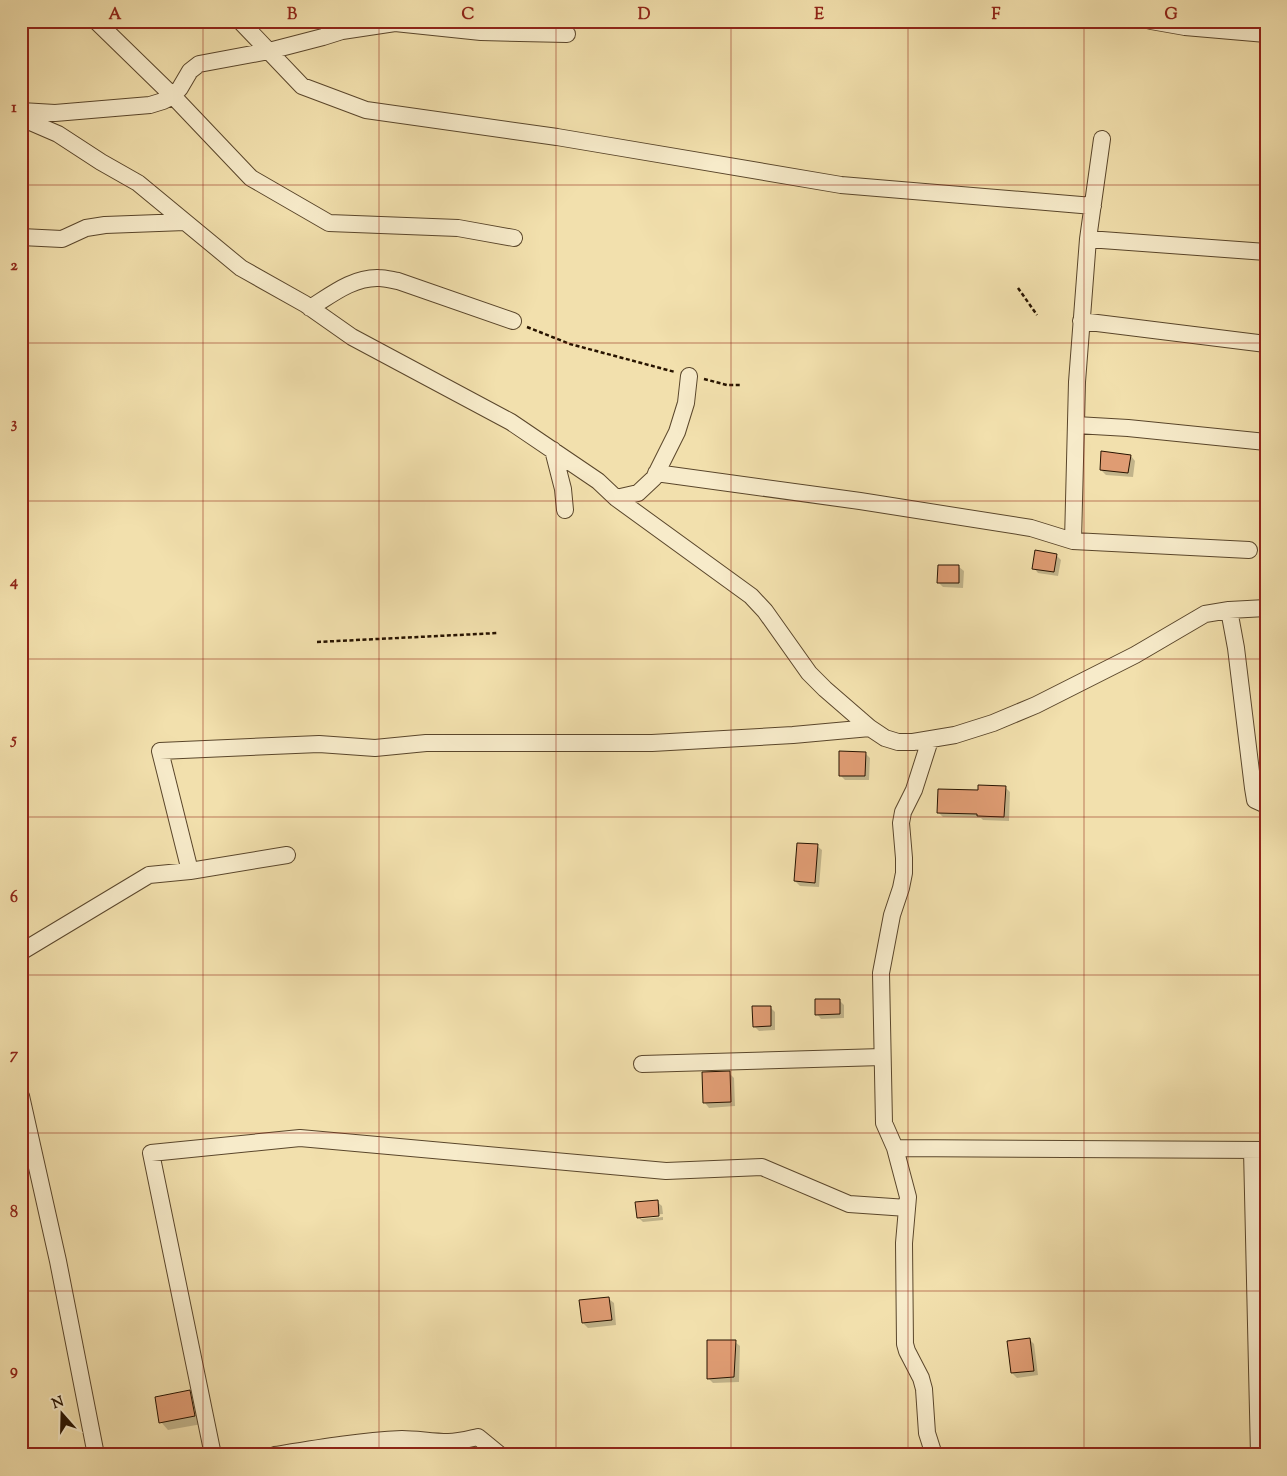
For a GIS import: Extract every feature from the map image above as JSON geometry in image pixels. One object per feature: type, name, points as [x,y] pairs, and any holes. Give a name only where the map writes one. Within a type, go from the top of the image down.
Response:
[{"type":"street","points":[[96,21],[173,96],[252,178],[330,223],[458,228],[514,238]]},
{"type":"street","points":[[240,21],[302,86],[366,110],[557,136],[841,185],[1092,206]]},
{"type":"street","points":[[1151,21],[1185,27],[1266,34]]},
{"type":"street","points":[[21,111],[55,113],[150,105],[173,96],[190,71],[199,64],[269,51],[342,31],[394,23],[481,32],[566,34]]},
{"type":"street","points":[[21,118],[58,134],[138,183],[241,268],[310,308],[352,337],[511,422],[598,481],[616,498],[751,596],[765,612],[809,673],[870,728],[885,738],[898,742],[930,740],[955,735],[993,723],[1036,705],[1135,655],[1205,614],[1229,610],[1266,608]]},
{"type":"street","points":[[1073,541],[1077,382],[1081,321],[1088,239],[1102,140]]},
{"type":"street","points":[[21,236],[62,239],[86,228],[104,225],[185,222]]},
{"type":"street","points":[[1088,239],[1266,252]]},
{"type":"street","points":[[310,308],[350,283],[364,279],[379,278],[398,281],[513,321]]},
{"type":"street","points":[[1081,321],[1266,344]]},
{"type":"street","points":[[616,498],[638,493],[654,478],[676,432],[686,403],[689,376]]},
{"type":"street","points":[[1076,425],[1128,428],[1266,442]]},
{"type":"street","points":[[553,450],[565,510]]},
{"type":"street","points":[[656,472],[1031,528],[1073,541],[1249,550]]},
{"type":"street","points":[[1229,610],[1236,648],[1255,800],[1266,805]]},
{"type":"street","points":[[190,871],[160,751],[319,744],[375,748],[426,743],[652,743],[793,735],[870,728]]},
{"type":"street","points":[[930,740],[914,790],[903,812],[901,824],[904,873],[892,915],[881,973],[884,1123],[895,1148],[908,1197],[904,1243],[905,1344],[906,1351],[921,1378],[924,1389],[927,1433],[934,1455]]},
{"type":"street","points":[[21,952],[149,875],[190,871],[287,855]]},
{"type":"street","points":[[642,1064],[882,1057]]},
{"type":"street","points":[[21,1096],[58,1262],[96,1455]]},
{"type":"street","points":[[212,1455],[152,1153],[300,1138],[666,1171],[762,1167],[849,1204],[907,1208]]},
{"type":"street","points":[[895,1148],[1259,1150],[1262,1382],[1259,1455]]},
{"type":"street","points":[[275,1455],[346,1443],[401,1439],[448,1442],[478,1437],[500,1455]]},
{"type":"path","points":[[1018,288],[1037,315]]},
{"type":"path","points":[[513,321],[570,344],[689,376],[727,385],[740,385]]},
{"type":"path","points":[[317,642],[498,634]]},
{"type":"building","points":[[1101,451],[1131,455],[1128,473],[1100,470]]},
{"type":"building","points":[[1035,550],[1057,554],[1054,572],[1032,569]]},
{"type":"building","points":[[938,565],[959,565],[959,583],[937,583]]},
{"type":"building","points":[[839,751],[866,752],[865,776],[839,776]]},
{"type":"building","points":[[978,785],[1006,786],[1004,817],[937,813],[938,789],[978,790]]},
{"type":"building","points":[[797,843],[818,844],[815,883],[794,881]]},
{"type":"building","points":[[815,999],[840,999],[840,1014],[815,1015]]},
{"type":"building","points":[[752,1006],[771,1006],[771,1026],[753,1027]]},
{"type":"building","points":[[730,1071],[731,1102],[703,1103],[702,1072]]},
{"type":"building","points":[[658,1200],[659,1216],[637,1218],[635,1202]]},
{"type":"building","points":[[609,1297],[612,1320],[582,1323],[579,1300]]},
{"type":"building","points":[[1030,1338],[1034,1371],[1011,1373],[1007,1341]]},
{"type":"building","points":[[707,1340],[736,1340],[734,1377],[707,1379]]},
{"type":"building","points":[[190,1390],[195,1416],[159,1423],[155,1397]]}]
